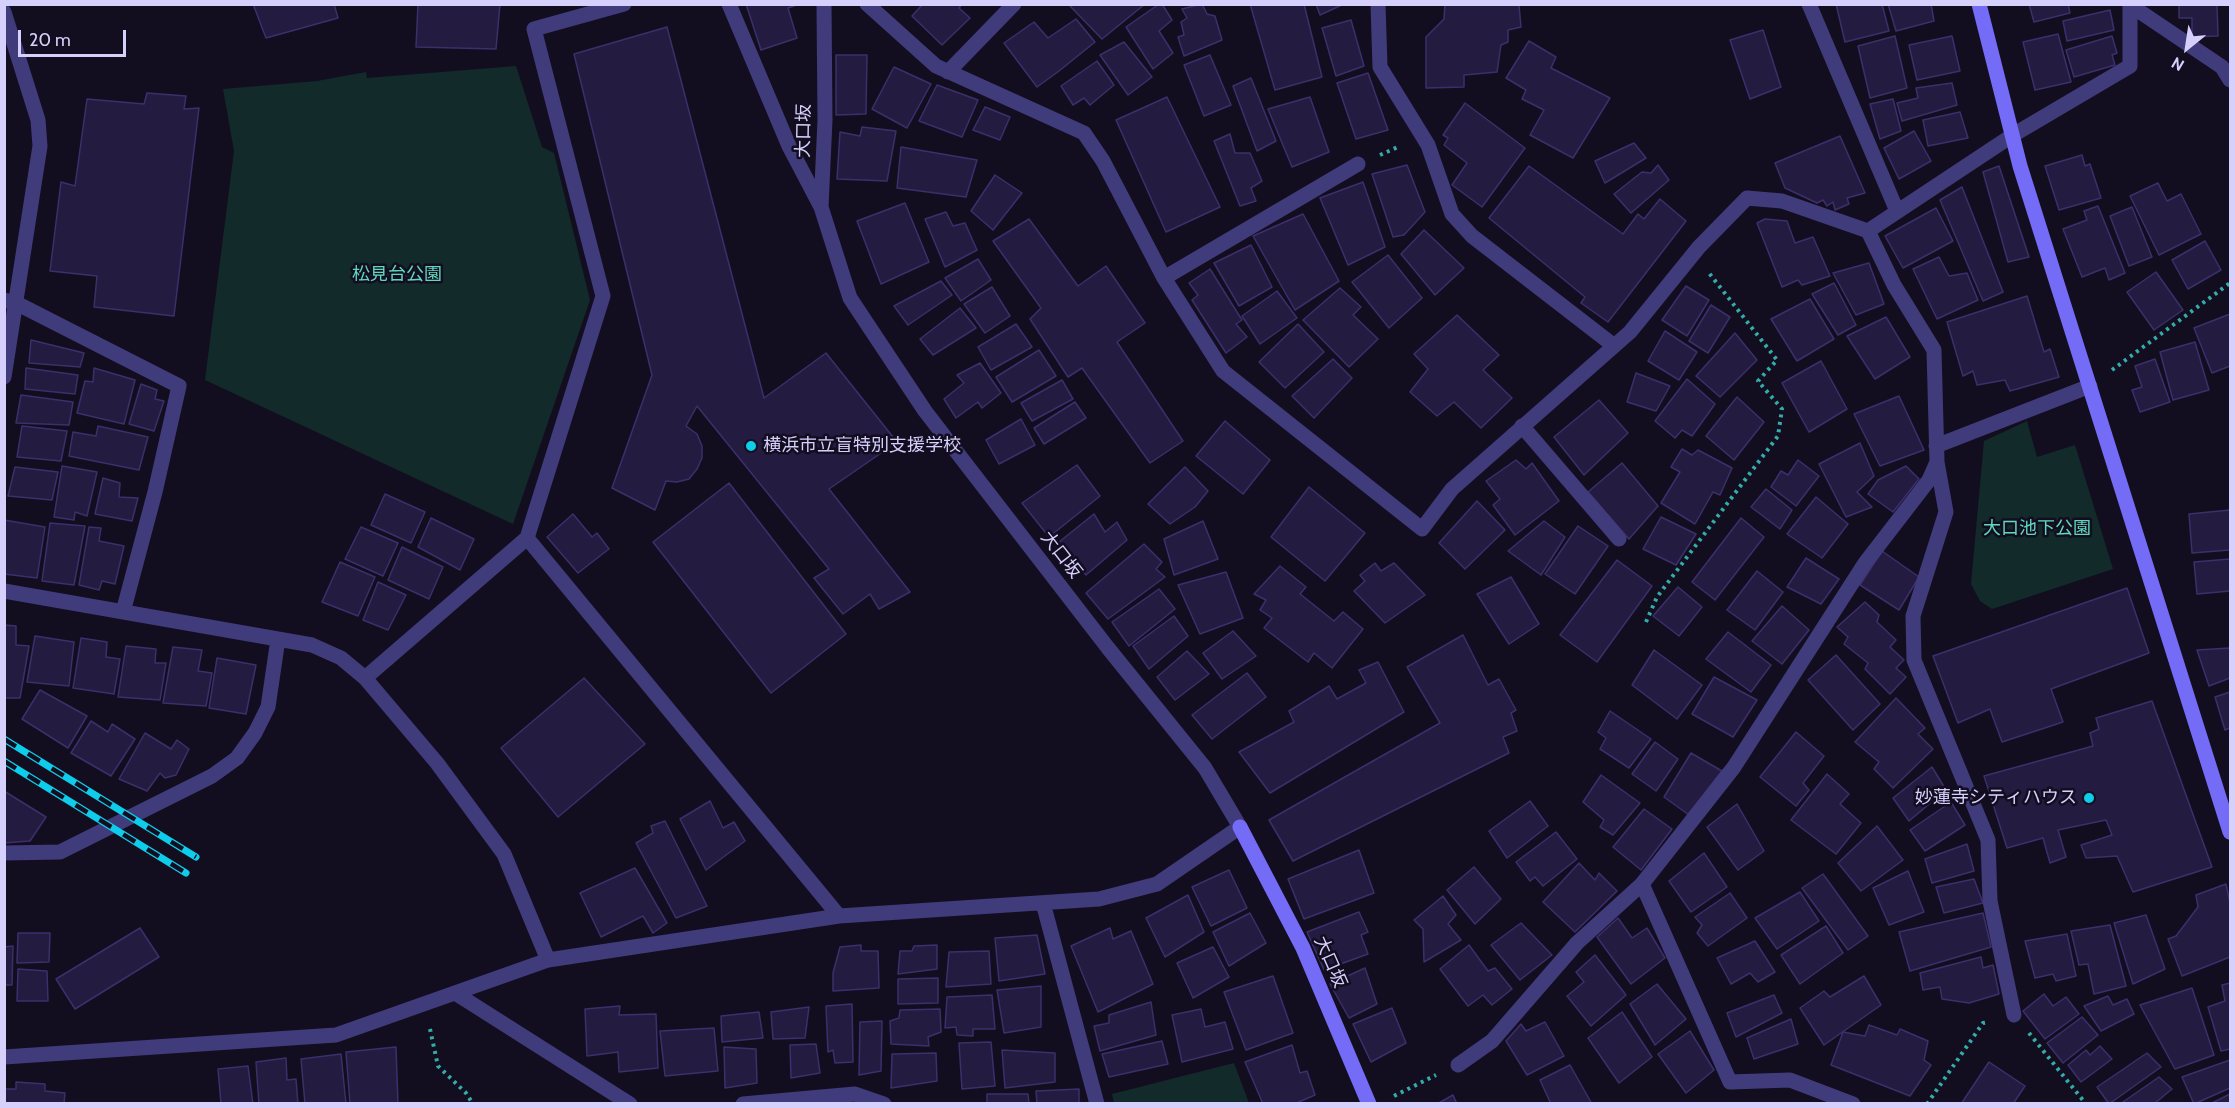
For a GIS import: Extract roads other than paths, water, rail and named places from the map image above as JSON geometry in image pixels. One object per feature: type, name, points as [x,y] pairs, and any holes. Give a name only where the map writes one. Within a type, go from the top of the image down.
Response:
[{"type":"street","points":[[365,678],[527,538],[603,296],[534,29],[624,4]]},
{"type":"street","points":[[729,4],[789,146],[821,207]]},
{"type":"street","name":"大口坂","points":[[824,4],[825,120],[821,207],[850,298],[919,401],[1108,648],[1205,768],[1240,827],[1304,948],[1369,1104]]},
{"type":"street","points":[[867,4],[936,66],[1084,133],[1103,161],[1164,278],[1223,372],[1422,529],[1452,489],[1630,333],[1694,254],[1747,198],[1782,201],[1868,231],[1894,285],[1934,350],[1937,462],[1946,512],[1913,616],[1914,660],[1988,840],[1990,901],[2014,1015]]},
{"type":"street","points":[[948,72],[1014,4]]},
{"type":"street","points":[[1378,4],[1380,67],[1428,145],[1452,214],[1472,236],[1614,345]]},
{"type":"street","points":[[1809,4],[1897,211]]},
{"type":"street","points":[[1979,4],[2020,166],[2230,832]]},
{"type":"street","points":[[1868,231],[2013,135],[2130,66],[2130,5]]},
{"type":"street","points":[[2130,5],[2222,67],[2230,80]]},
{"type":"street","points":[[4,12],[8,40],[38,120],[40,146],[10,302],[4,377]]},
{"type":"street","points":[[1164,278],[1358,164]]},
{"type":"street","points":[[10,302],[179,386],[155,492],[123,612]]},
{"type":"street","points":[[1936,446],[2090,386]]},
{"type":"street","points":[[1522,426],[1619,539]]},
{"type":"street","points":[[1458,1065],[1492,1041],[1577,943],[1642,884],[1734,766],[1864,563],[1929,480],[1937,462]]},
{"type":"street","points":[[527,538],[839,916]]},
{"type":"street","points":[[4,591],[312,645],[341,658],[365,678],[437,763],[504,854],[548,960]]},
{"type":"street","points":[[4,853],[60,852],[212,776],[237,759],[255,733],[268,707],[278,639]]},
{"type":"street","points":[[4,1057],[336,1035],[548,960],[839,916],[1099,899],[1157,884],[1240,827]]},
{"type":"street","points":[[1642,884],[1730,1082],[1790,1080],[1852,1104]]},
{"type":"street","points":[[1043,903],[1096,1104]]},
{"type":"street","points":[[455,993],[630,1104]]},
{"type":"street","points":[[422,1005],[428,1020]]},
{"type":"street","points":[[743,1104],[855,1094],[884,1104]]},
{"type":"railway","points":[[4,739],[196,857]]},
{"type":"railway","points":[[4,761],[186,873]]},
{"type":"place","name":"横浜市立盲特別支援学校","points":[[751,446]]},
{"type":"place","name":"妙蓮寺シティハウス","points":[[2089,798]]},
{"type":"park label","name":"松見台公園","points":[[397,275]]},
{"type":"park label","name":"大口池下公園","points":[[2037,529]]}]
